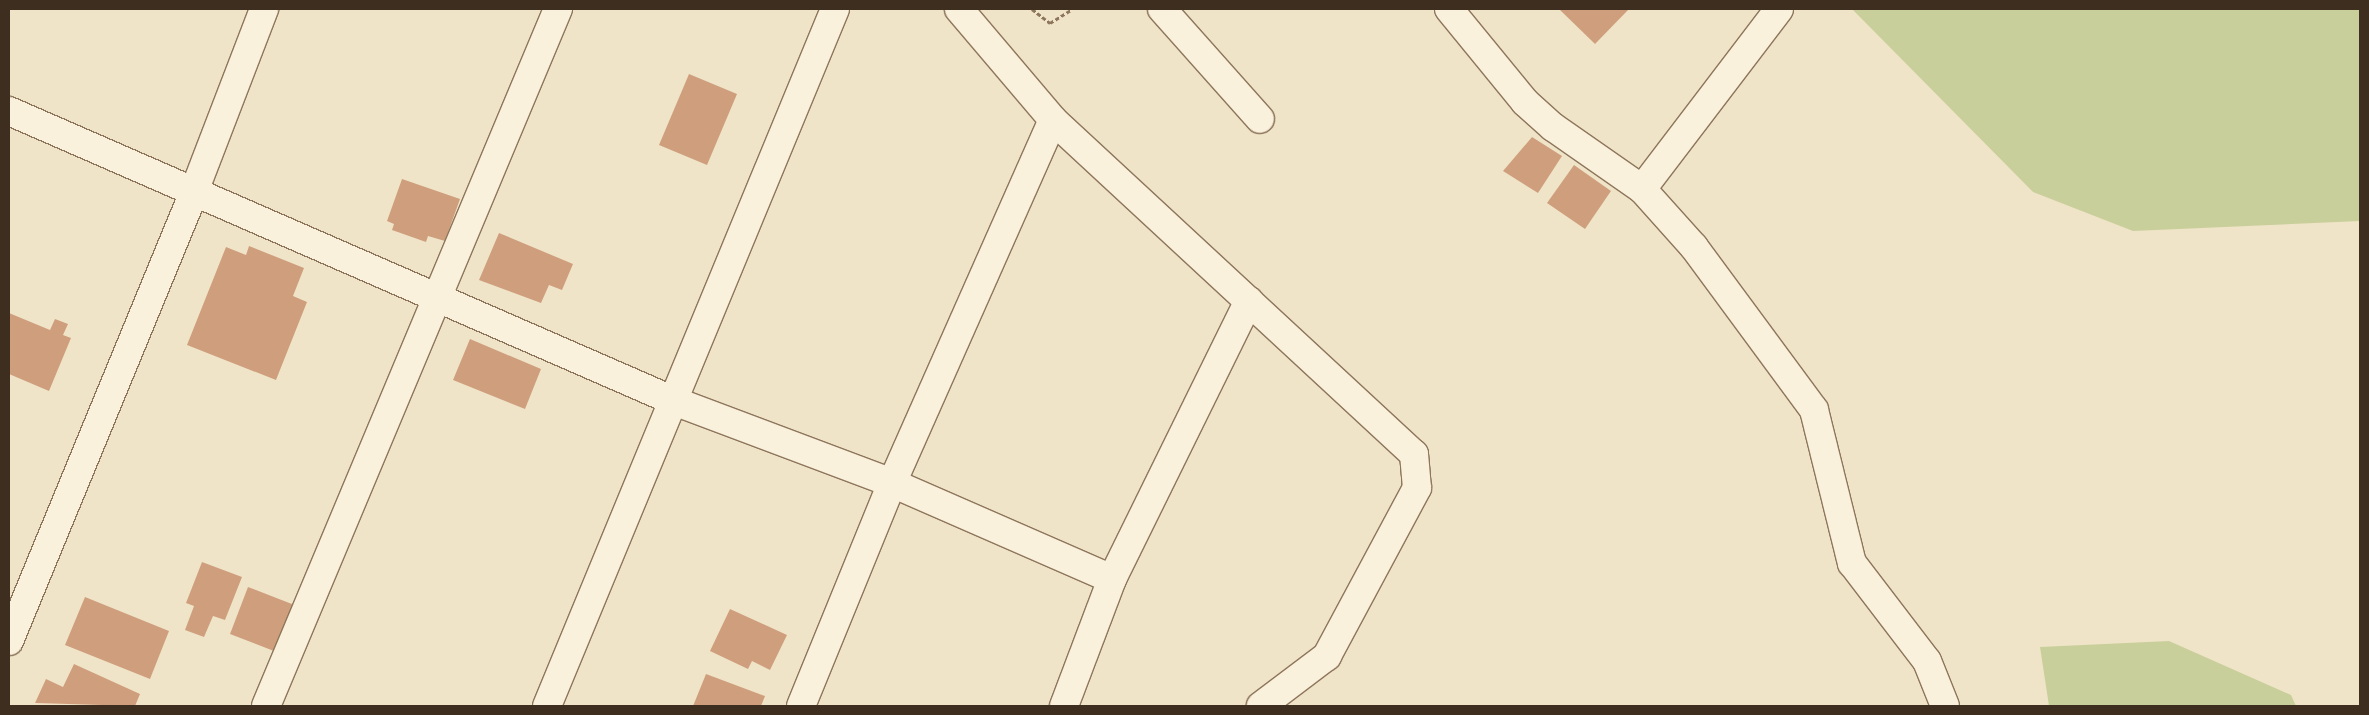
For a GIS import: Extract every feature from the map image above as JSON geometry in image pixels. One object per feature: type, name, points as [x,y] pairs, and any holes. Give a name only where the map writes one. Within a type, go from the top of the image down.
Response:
[{"type":"street","points":[[9,640],[195,189],[264,9]]},
{"type":"street","points":[[266,706],[436,296],[558,9]]},
{"type":"street","points":[[547,706],[835,9]]},
{"type":"street","points":[[960,9],[1053,120],[1414,454],[1417,488],[1327,656],[1261,706]]},
{"type":"street","points":[[1162,9],[1260,118]]},
{"type":"street","points":[[1449,9],[1525,102],[1553,127],[1642,189],[1694,247],[1814,410],[1852,563],[1927,661],[1945,706]]},
{"type":"street","points":[[1642,189],[1779,9]]},
{"type":"street","points":[[9,111],[195,189],[674,401],[892,483],[1112,579]]},
{"type":"street","points":[[801,706],[892,483],[1053,120]]},
{"type":"street","points":[[1064,706],[1112,579],[1249,301]]},
{"type":"path","points":[[1032,9],[1050,23],[1072,9]]},
{"type":"green space","points":[[1852,9],[2360,9],[2360,221],[2133,231],[2033,192]]},
{"type":"green space","points":[[2169,641],[2291,695],[2296,706],[2049,706],[2040,647]]},
{"type":"building","points":[[1559,9],[1629,9],[1595,44]]},
{"type":"building","points":[[689,74],[737,94],[707,165],[659,145]]},
{"type":"building","points":[[1532,137],[1562,156],[1538,193],[1503,171]]},
{"type":"building","points":[[1574,165],[1611,191],[1585,229],[1547,203]]},
{"type":"building","points":[[402,179],[460,199],[445,241],[428,236],[426,242],[392,230],[394,224],[387,221]]},
{"type":"building","points":[[499,233],[573,264],[562,290],[549,285],[541,303],[479,280]]},
{"type":"building","points":[[249,246],[304,268],[293,296],[307,302],[276,380],[187,345],[226,247],[246,255]]},
{"type":"building","points":[[9,313],[50,330],[55,319],[68,324],[63,335],[71,338],[49,391],[9,374]]},
{"type":"building","points":[[470,339],[541,369],[525,409],[453,380]]},
{"type":"building","points":[[202,562],[242,577],[225,620],[213,616],[204,637],[185,630],[194,606],[186,603]]},
{"type":"building","points":[[248,587],[297,606],[279,653],[230,634]]},
{"type":"building","points":[[85,597],[169,631],[150,679],[65,645]]},
{"type":"building","points":[[730,609],[787,635],[770,670],[752,661],[748,669],[710,651]]},
{"type":"building","points":[[74,664],[140,694],[135,706],[35,703],[46,679],[63,687]]},
{"type":"building","points":[[706,674],[765,696],[761,706],[693,706]]}]
